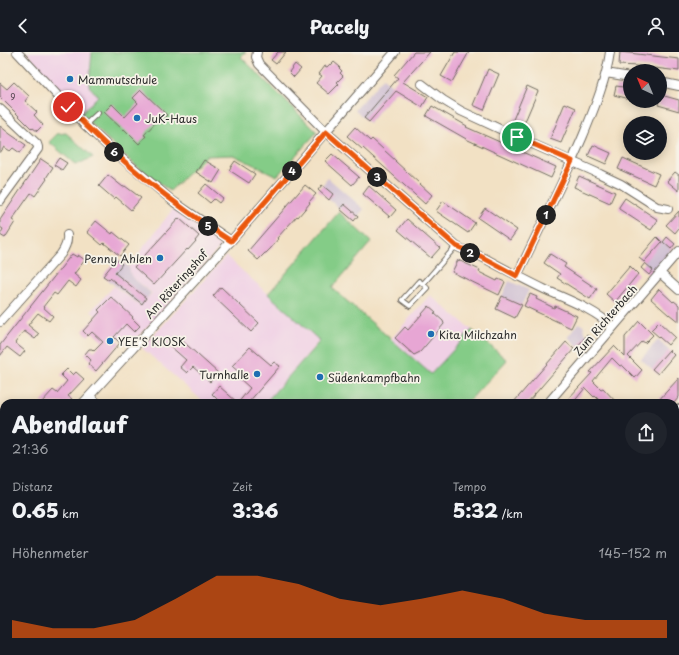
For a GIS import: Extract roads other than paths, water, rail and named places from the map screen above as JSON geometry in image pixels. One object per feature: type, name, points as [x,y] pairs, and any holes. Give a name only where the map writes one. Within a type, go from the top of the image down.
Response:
[{"type":"street","points":[[17,52],[85,125],[122,159],[174,202],[231,241]]},
{"type":"street","points":[[257,52],[256,58],[259,64],[326,132],[456,246],[480,256],[517,276],[589,310],[602,318],[613,328]]},
{"type":"street","name":"Am Röteringshof","points":[[87,399],[231,241],[396,52]]},
{"type":"street","points":[[517,276],[572,161],[594,108],[606,73],[610,52]]},
{"type":"street","points":[[606,73],[623,76]]},
{"type":"street","points":[[667,83],[679,86]]},
{"type":"street","points":[[422,84],[443,100],[461,111],[621,184],[657,207],[668,209]]},
{"type":"street","points":[[0,109],[38,147],[0,201]]},
{"type":"street","points":[[0,322],[60,254],[66,246],[66,235]]},
{"type":"street","name":"Zum Richterbach","points":[[551,399],[679,251]]},
{"type":"street","points":[[660,273],[679,290]]},
{"type":"street","points":[[90,396],[93,399]]},
{"type":"lane","points":[[85,125],[98,113]]},
{"type":"lane","points":[[423,284],[456,246]]},
{"type":"lane","points":[[419,281],[423,284],[427,288],[410,306],[402,300],[419,281]]},
{"type":"place","name":"Mammutschule","points":[[70,79]]},
{"type":"place","name":"JuK-Haus","points":[[137,118]]},
{"type":"place","name":"Penny Ahlen","points":[[160,258]]},
{"type":"place","name":"Kita Milchzahn","points":[[431,334]]},
{"type":"place","name":"YEE'S KIOSK","points":[[110,341]]},
{"type":"place","name":"Turnhalle","points":[[257,374]]},
{"type":"place","name":"Südenkampfbahn","points":[[320,377]]}]
